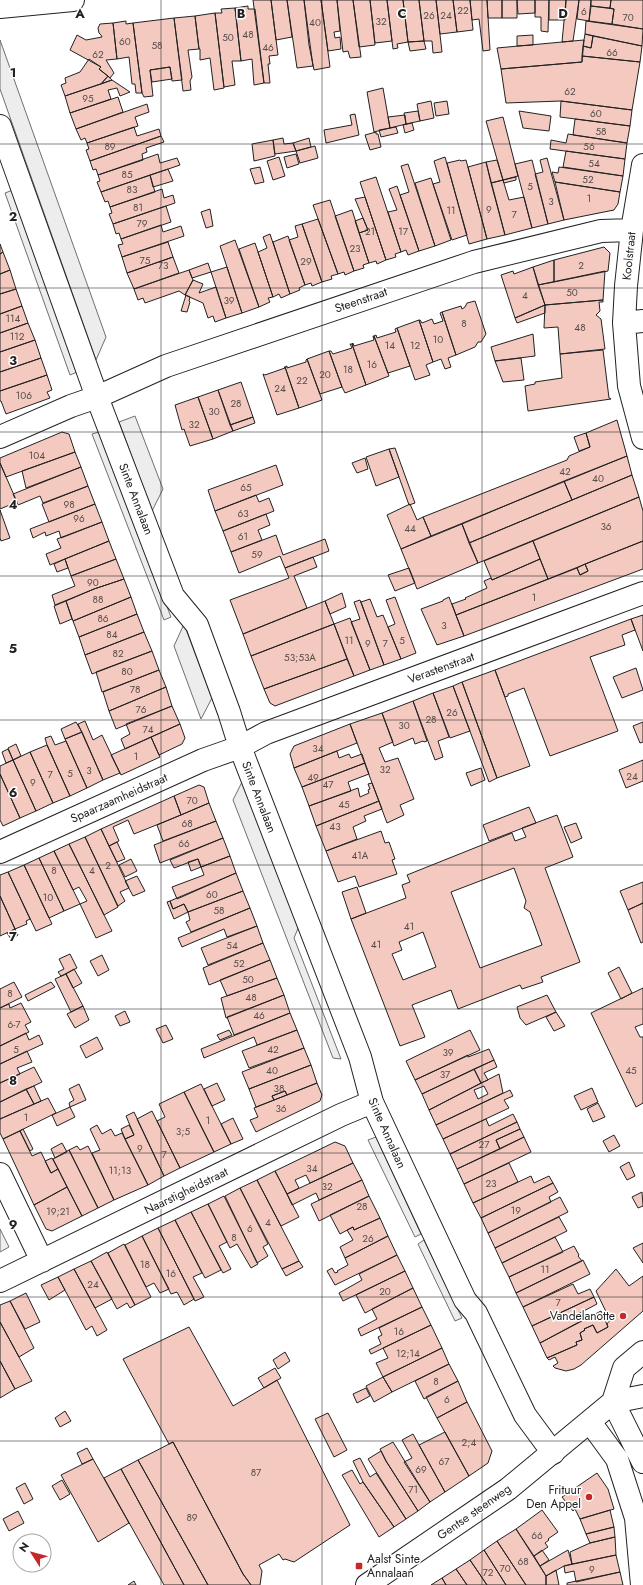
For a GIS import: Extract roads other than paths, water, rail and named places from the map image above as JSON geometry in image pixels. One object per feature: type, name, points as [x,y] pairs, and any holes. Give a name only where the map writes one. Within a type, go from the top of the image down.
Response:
[{"type":"street","points":[[0,7],[73,0]]},
{"type":"street","name":"Sinte Annalaan","points":[[0,126],[97,397],[174,596],[196,625],[229,712],[240,747],[360,1057],[372,1102],[465,1300],[476,1314],[525,1415],[553,1453]]},
{"type":"street","name":"Koolstraat","points":[[643,165],[632,230],[626,286],[634,322],[629,386],[643,438]]},
{"type":"street","name":"Steenstraat","points":[[0,437],[71,406],[97,397],[166,366],[474,262],[601,231],[632,230]]},
{"type":"street","name":"Verastenstraat","points":[[240,747],[266,733],[643,592]]},
{"type":"street","name":"Spaarzaamheidstraat","points":[[0,852],[203,760],[240,747]]},
{"type":"street","name":"Naarstigheidstraat","points":[[0,1281],[372,1102]]},
{"type":"street","points":[[0,1174],[42,1261]]},
{"type":"street","points":[[643,1352],[624,1368],[613,1402],[643,1462]]},
{"type":"street","name":"Gentse steenweg","points":[[367,1585],[508,1489],[613,1402],[643,1396]]},
{"type":"street","points":[[590,1422],[617,1459],[636,1518],[642,1574]]},
{"type":"place","name":"Vandelanotte","points":[[623,1316]]},
{"type":"place","name":"Frituur Den Appel","points":[[589,1497]]},
{"type":"place","name":"Aalst Sinte Annalaan","points":[[359,1566]]}]
